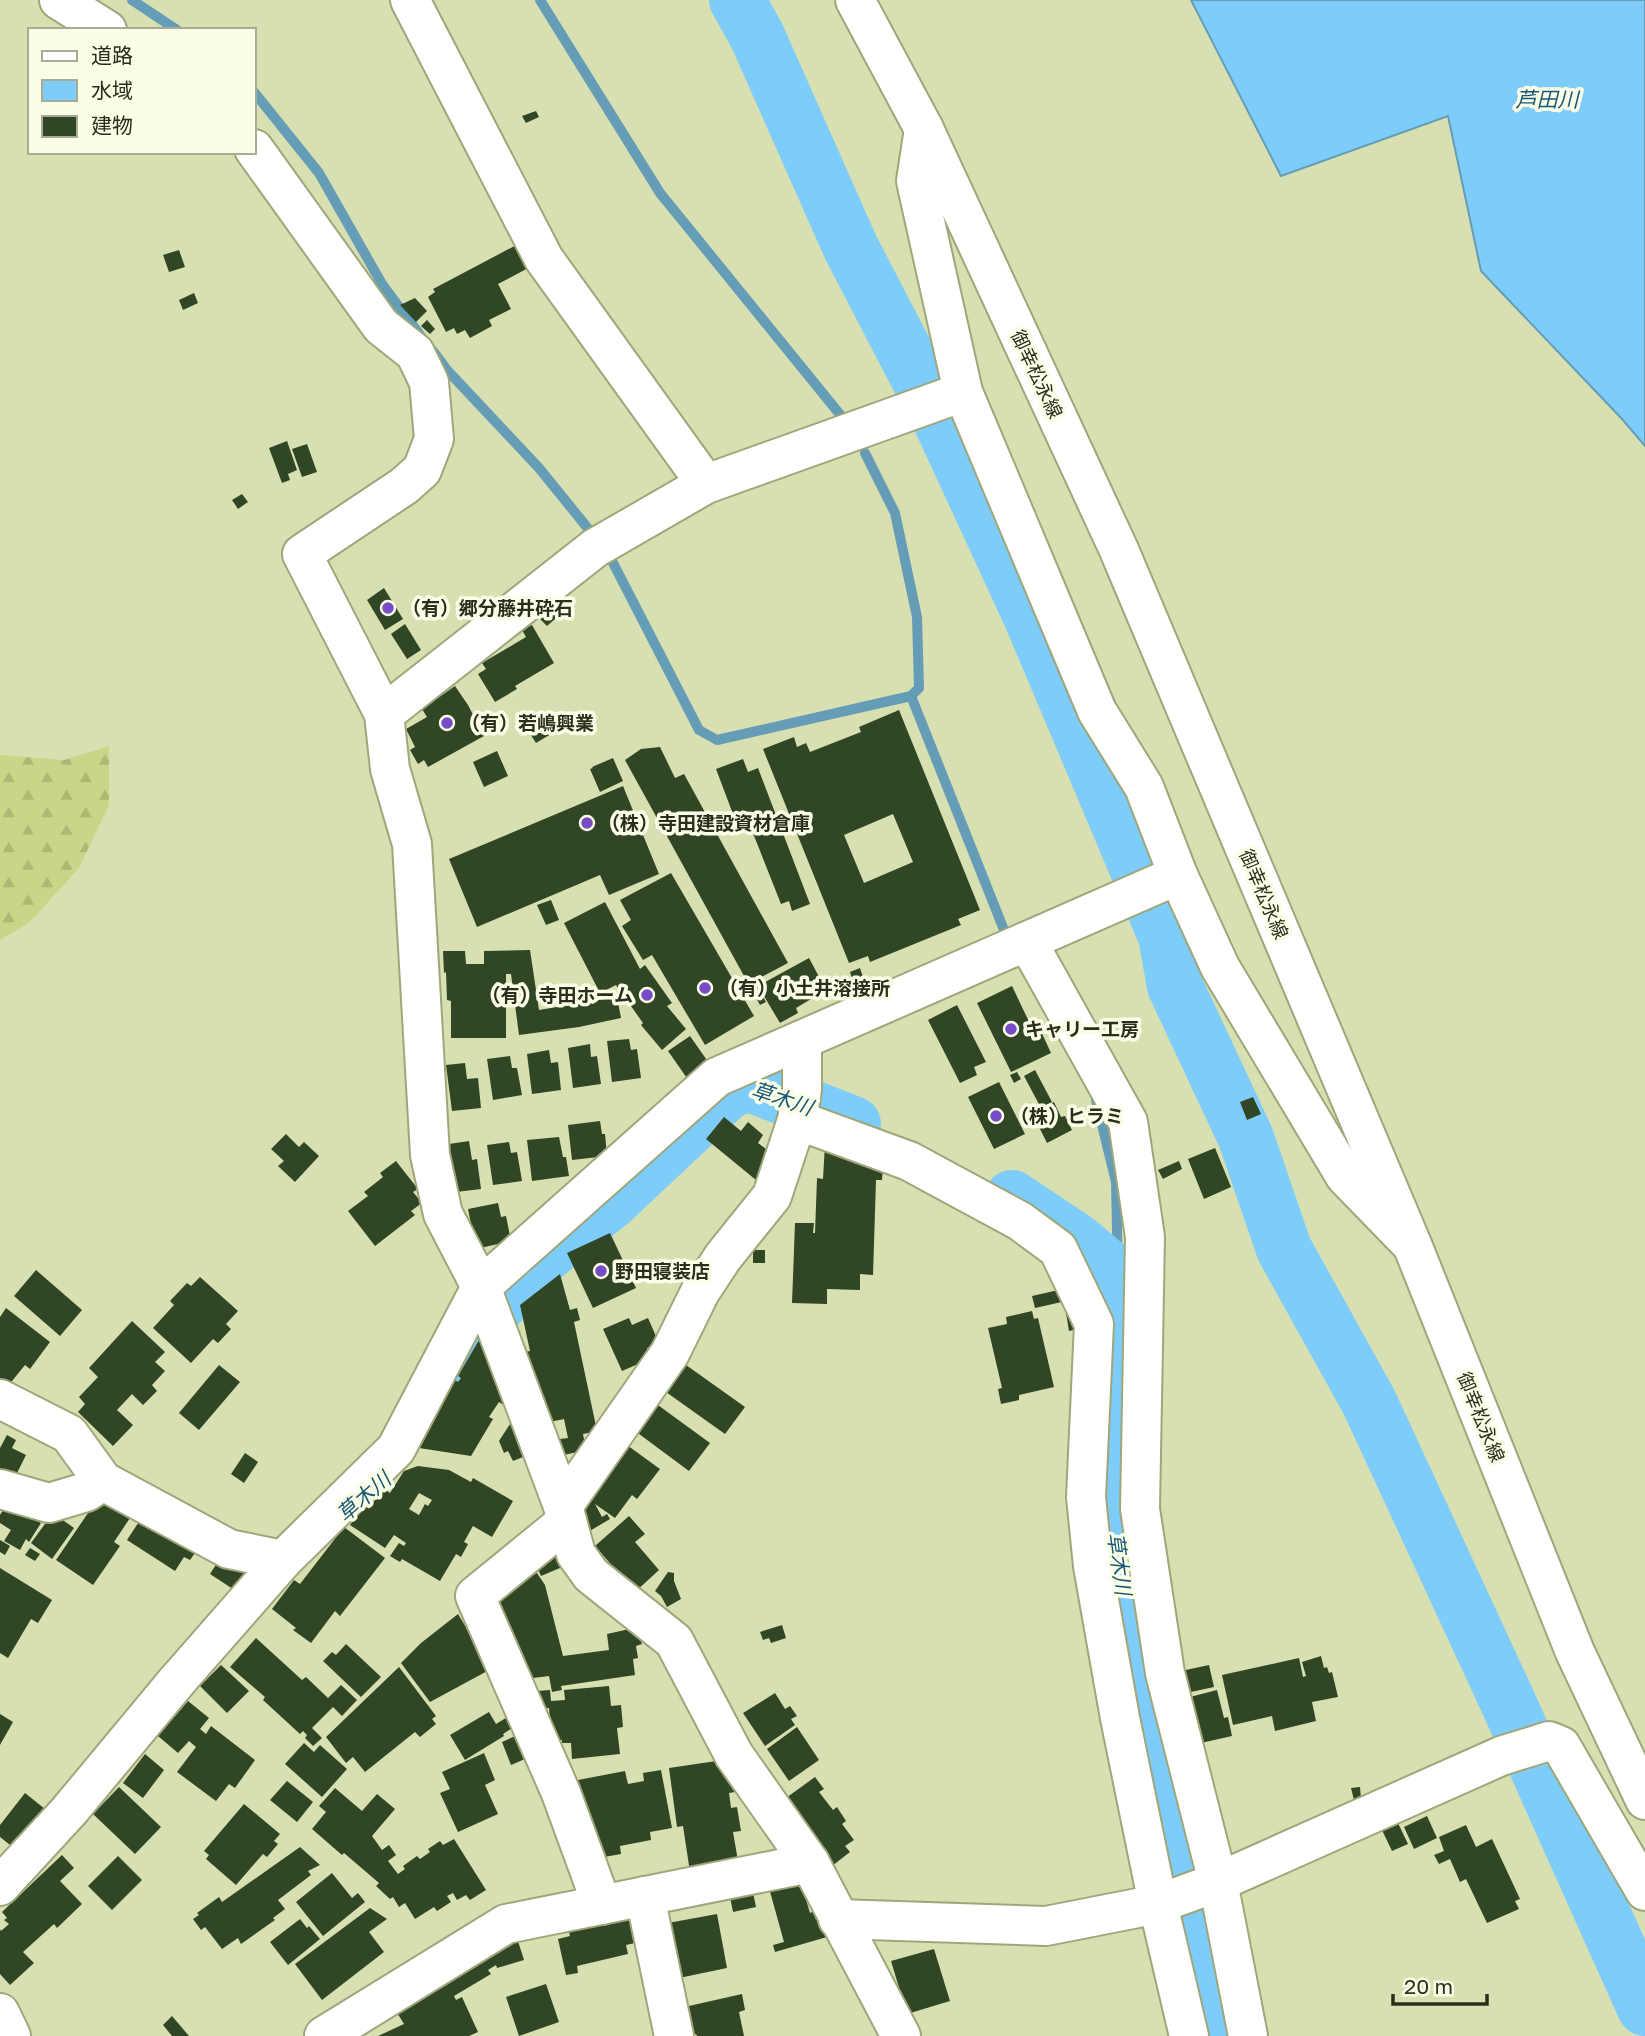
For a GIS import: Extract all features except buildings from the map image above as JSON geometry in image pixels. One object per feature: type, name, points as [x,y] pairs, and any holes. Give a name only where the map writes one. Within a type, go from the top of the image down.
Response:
[{"type":"street","points":[[59,0],[104,28]]},
{"type":"street","points":[[410,0],[544,259],[706,484]]},
{"type":"street","name":"御幸松永線","points":[[855,0],[924,129],[1119,550],[1413,1247],[1575,1652],[1645,1800]]},
{"type":"street","points":[[924,129],[916,181],[940,400],[1097,710],[1144,787],[1156,885],[1220,967],[1345,1175],[1413,1247]]},
{"type":"street","points":[[256,152],[381,326],[415,354],[429,382],[434,439],[422,470],[404,486],[302,554],[384,714],[390,769],[412,844],[430,1155],[443,1213],[487,1306],[565,1513],[576,1554],[591,1575],[674,1641],[734,1755],[810,1863],[901,2036]]},
{"type":"street","points":[[384,714],[594,548],[706,484],[940,400]]},
{"type":"street","points":[[6,1867],[69,1811],[177,1681],[283,1560],[396,1449],[487,1306],[717,1077],[1156,885]]},
{"type":"street","points":[[1016,946],[1128,1122],[1145,1237],[1140,1509],[1165,1673],[1189,1893],[1189,2036]]},
{"type":"street","points":[[602,1905],[561,1793],[475,1596],[565,1513],[670,1353],[700,1292],[723,1257],[772,1196],[799,1106],[802,1040]]},
{"type":"street","points":[[799,1106],[1020,1221],[1058,1249],[1094,1324],[1086,1497],[1093,1566],[1120,1718],[1248,2036]]},
{"type":"street","points":[[0,1399],[69,1434],[103,1481],[229,1549],[283,1560]]},
{"type":"street","points":[[0,1489],[49,1503],[86,1492],[103,1481]]},
{"type":"street","points":[[838,1919],[1046,1926],[1189,1893],[1501,1756],[1549,1741],[1561,1746],[1645,1891]]},
{"type":"street","points":[[324,2036],[506,1924],[810,1863]]},
{"type":"street","points":[[645,1896],[674,2036]]},
{"type":"street","points":[[0,2013],[11,2036]]},
{"type":"green space","points":[[109,746],[109,805],[79,868],[30,922],[0,940],[0,755],[64,760]]},
{"type":"water","name":"芦田川","points":[[1191,0],[1645,0],[1645,446],[1481,271],[1448,116],[1281,176]]},
{"type":"waterway","points":[[132,0],[174,28]]},
{"type":"waterway","points":[[540,0],[660,193],[842,417]]},
{"type":"waterway","points":[[737,0],[757,36],[851,248],[941,421],[1031,616],[1166,936],[1175,986],[1246,1138],[1284,1249],[1369,1402],[1645,2008]]},
{"type":"waterway","points":[[256,94],[319,173],[382,284],[423,339]]},
{"type":"waterway","points":[[433,351],[447,370],[539,468],[590,531]]},
{"type":"waterway","points":[[865,453],[895,513],[917,617],[919,688],[911,696],[1008,940]]},
{"type":"waterway","points":[[610,557],[699,730],[717,740],[911,696]]},
{"type":"waterway","name":"草木川","points":[[460,1358],[468,1343],[526,1270],[611,1201],[729,1090],[750,1084],[853,1124]]},
{"type":"waterway","points":[[1096,1100],[1116,1182],[1118,1276]]},
{"type":"waterway","name":"草木川","points":[[1012,1198],[1075,1240],[1118,1276],[1113,1529],[1135,1679],[1218,2036]]},
{"type":"place","name":"（有）郷分藤井砕石","points":[[388,608]]},
{"type":"place","name":"（有）若嶋興業","points":[[447,723]]},
{"type":"place","name":"（株）寺田建設資材倉庫","points":[[587,823]]},
{"type":"place","name":"（有）小土井溶接所","points":[[705,988]]},
{"type":"place","name":"（有）寺田ホーム","points":[[647,995]]},
{"type":"place","name":"キャリー工房","points":[[1011,1029]]},
{"type":"place","name":"（株）ヒラミ","points":[[996,1116]]},
{"type":"place","name":"野田寝装店","points":[[601,1271]]}]
